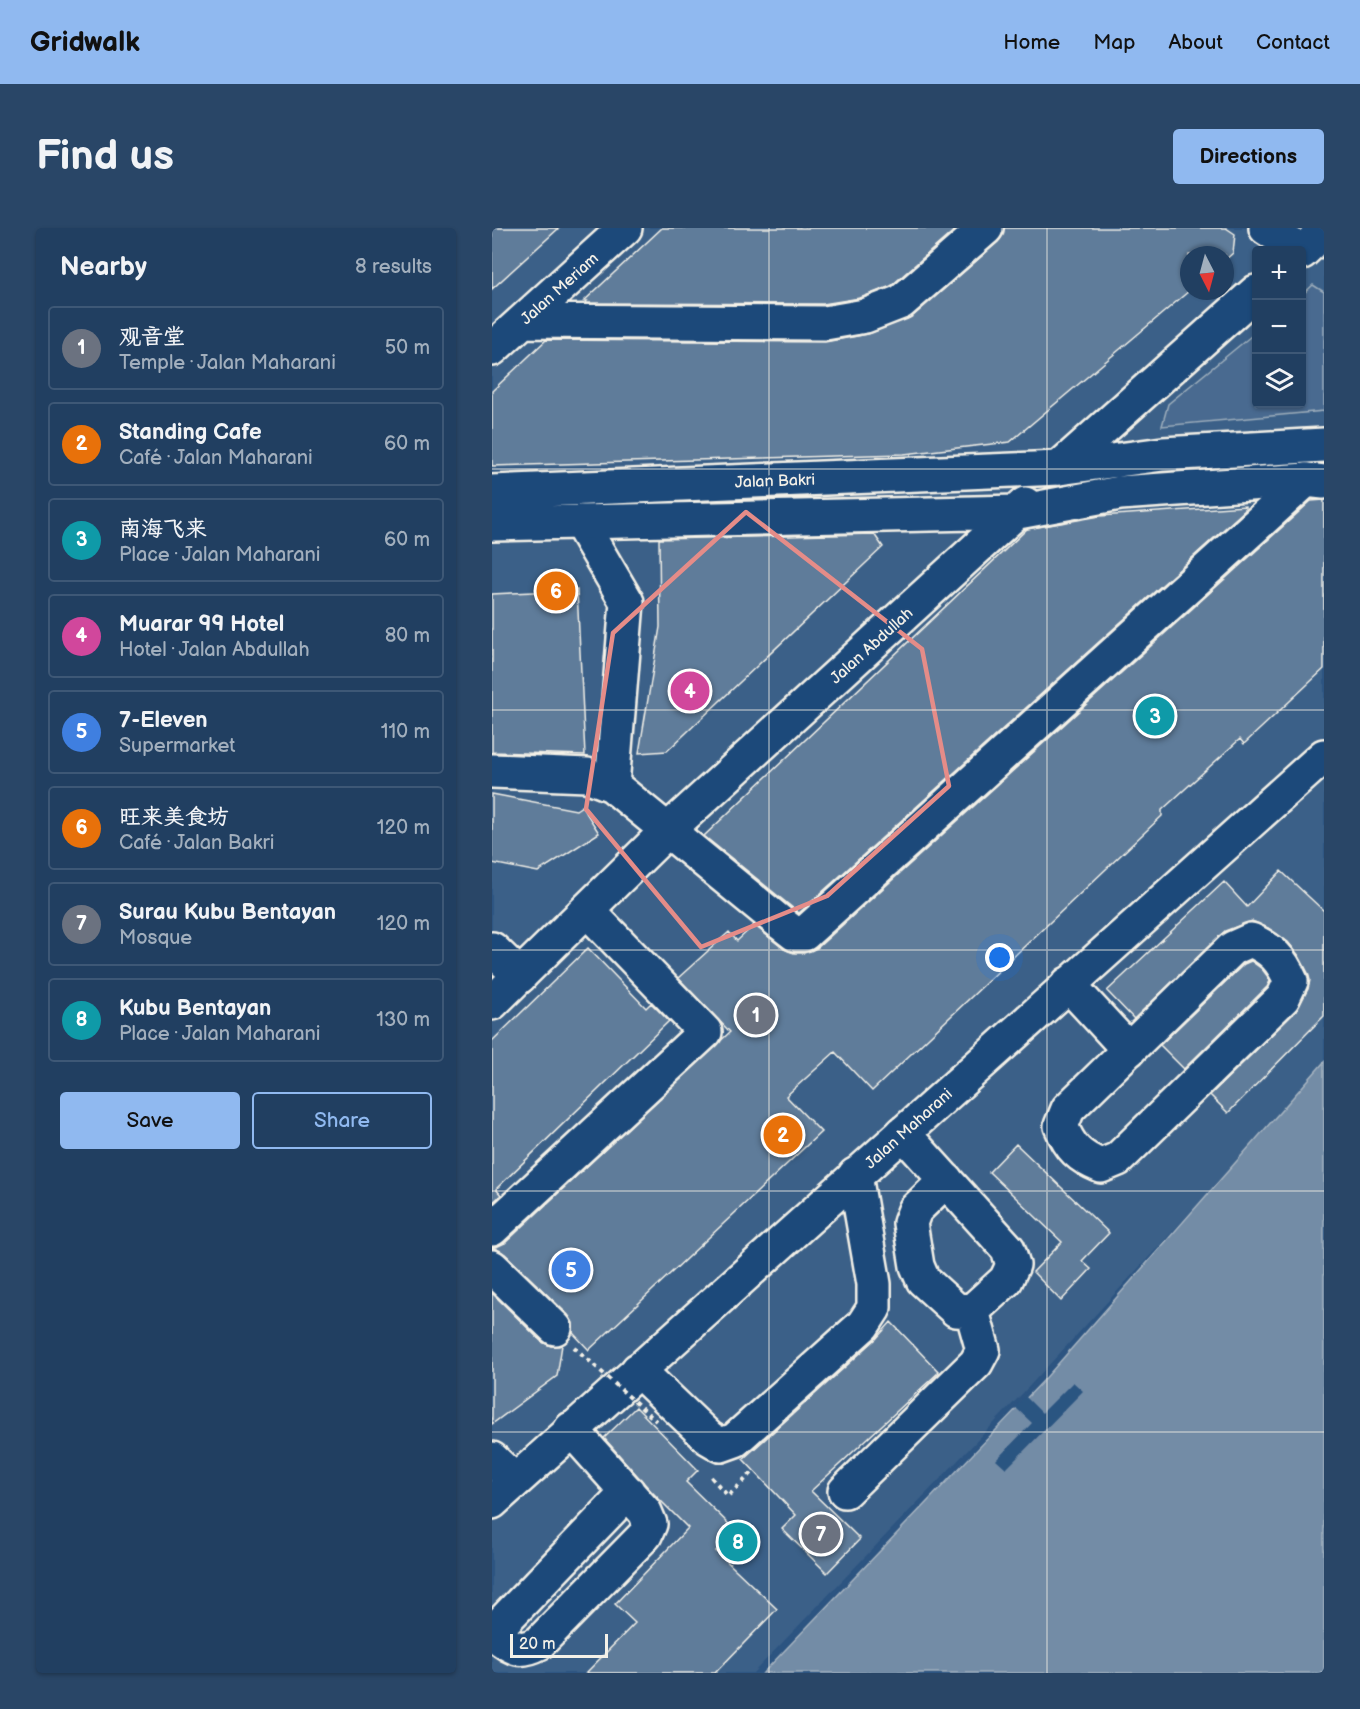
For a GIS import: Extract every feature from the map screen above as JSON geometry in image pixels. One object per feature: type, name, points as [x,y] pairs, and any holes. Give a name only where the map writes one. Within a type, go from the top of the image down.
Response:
[{"type":"main road","name":"Jalan Meriam","points":[[492,349],[625,228]]},
{"type":"main road","points":[[523,321],[825,323],[865,316],[901,302],[986,228]]},
{"type":"main road","points":[[1266,228],[1293,246]]},
{"type":"main road","points":[[1306,247],[1324,231]]},
{"type":"main road","points":[[1306,254],[1324,266]]},
{"type":"main road","name":"Jalan Abdullah","points":[[492,1003],[668,830],[1017,512],[1059,468],[1252,296]]},
{"type":"main road","name":"Jalan Bakri","points":[[492,492],[1059,468],[1163,454],[1324,445]]},
{"type":"main road","points":[[492,524],[1017,512],[1120,493],[1315,481]]},
{"type":"main road","points":[[492,771],[587,775],[612,785],[788,929],[795,934],[804,934],[1002,753],[1315,481]]},
{"type":"main road","points":[[580,522],[627,602],[612,785]]},
{"type":"main road","name":"Jalan Maharani","points":[[499,1480],[571,1430],[1324,756]]},
{"type":"main road","points":[[492,1229],[705,1032],[587,910]]},
{"type":"main road","points":[[1251,940],[1268,948],[1284,964],[1291,981],[1283,998],[1118,1159],[1101,1166],[1084,1159],[1068,1143],[1061,1126],[1068,1108],[1129,1050],[1233,948],[1251,940]]},
{"type":"main road","points":[[492,949],[520,976]]},
{"type":"main road","points":[[1068,984],[1129,1050]]},
{"type":"main road","points":[[903,1133],[946,1180],[1008,1249],[1013,1265],[1006,1280],[972,1311],[956,1310],[923,1280],[917,1266],[910,1223],[915,1210],[946,1180]]},
{"type":"main road","points":[[638,1370],[709,1438],[721,1445],[735,1440],[752,1425],[863,1325],[874,1308],[874,1284],[855,1175]]},
{"type":"main road","points":[[492,1267],[565,1337]]},
{"type":"main road","points":[[845,1491],[976,1363],[983,1350],[972,1311]]},
{"type":"main road","points":[[492,1633],[513,1648],[527,1649],[538,1642],[645,1535],[650,1524],[645,1512],[571,1430]]},
{"type":"path","points":[[565,1337],[656,1421]]},
{"type":"path","points":[[707,1472],[728,1496],[754,1472]]},
{"type":"highlighted area","points":[[746,512],[922,649],[949,786],[827,896],[701,947],[586,809],[613,633]]},
{"type":"shaded area","points":[[492,228],[1324,228],[1324,1068],[1022,1394],[753,1673],[492,1673]]},
{"type":"shaded area","points":[[1313,285],[1324,292],[1324,411],[1162,426],[1168,404],[1252,335],[1252,408],[1306,408],[1306,291]]},
{"type":"shaded area","points":[[1324,1062],[1324,1673],[763,1673],[1043,1381]]},
{"type":"pier","points":[[1073,1382],[1083,1391],[1006,1469],[996,1460],[1032,1423],[1015,1407],[1025,1396],[1042,1413]]},
{"type":"building","points":[[492,228],[559,228],[492,289]]},
{"type":"building","points":[[662,228],[957,228],[891,286],[860,298],[823,304],[585,303],[587,301],[584,301]]},
{"type":"building","points":[[1004,228],[1226,228],[1235,234],[1234,246],[1180,246],[1180,299],[1010,442],[904,454],[492,466],[492,391],[546,340],[825,342],[868,334],[913,316],[998,242],[1003,235]]},
{"type":"building","points":[[1324,500],[1324,669],[1244,744],[1240,739],[1162,810],[1162,816],[872,1091],[835,1052],[786,1096],[821,1132],[589,1350],[573,1333],[573,1323],[568,1315],[505,1254],[492,1247],[505,1243],[730,1032],[678,978],[729,932],[737,941],[754,925],[784,949],[794,953],[804,953],[817,948],[1311,501]]},
{"type":"building","points":[[1245,506],[1245,510],[799,913],[704,836],[1027,529],[1100,516]]},
{"type":"building","points":[[874,534],[883,547],[667,751],[639,753],[660,627],[659,539]]},
{"type":"building","points":[[577,590],[585,755],[492,752],[492,594]]},
{"type":"building","points":[[492,794],[576,810],[582,806],[599,833],[538,872],[492,863]]},
{"type":"building","points":[[1281,871],[1324,911],[1324,1016],[1228,1113],[1210,1095],[1296,1011],[1308,989],[1310,980],[1308,973],[1288,942],[1268,928],[1252,921],[1225,931],[1134,1019],[1107,991],[1224,882],[1247,907]]},
{"type":"building","points":[[588,948],[646,1008],[651,1003],[669,1021],[496,1189],[501,1195],[492,1203],[492,1041]]},
{"type":"building","points":[[1251,961],[1268,977],[1270,981],[1267,987],[1184,1069],[1160,1045],[1244,964]]},
{"type":"building","points":[[1016,1144],[1109,1233],[1082,1261],[1091,1269],[1061,1301],[1033,1272],[1062,1242],[989,1172]]},
{"type":"building","points":[[492,1293],[542,1342],[551,1346],[562,1345],[557,1376],[492,1424]]},
{"type":"building","points":[[891,1322],[939,1372],[811,1491],[860,1539],[827,1573],[782,1529],[796,1515],[743,1459],[876,1339]]},
{"type":"building","points":[[636,1407],[698,1470],[686,1482],[736,1531],[716,1551],[777,1609],[715,1673],[586,1673],[635,1623],[615,1604],[688,1528],[651,1491],[604,1438]]},
{"type":"place","name":"旺来美食坊","points":[[556,591]]},
{"type":"place","name":"Muarar 99 Hotel","points":[[690,691]]},
{"type":"place","name":"南海飞来","points":[[1155,716]]},
{"type":"place","name":"观音堂","points":[[756,1015]]},
{"type":"place","name":"Standing Cafe","points":[[783,1135]]},
{"type":"place","name":"7-Eleven","points":[[571,1270]]},
{"type":"place","name":"Surau Kubu Bentayan","points":[[821,1534]]},
{"type":"place","name":"Kubu Bentayan","points":[[738,1542]]}]
